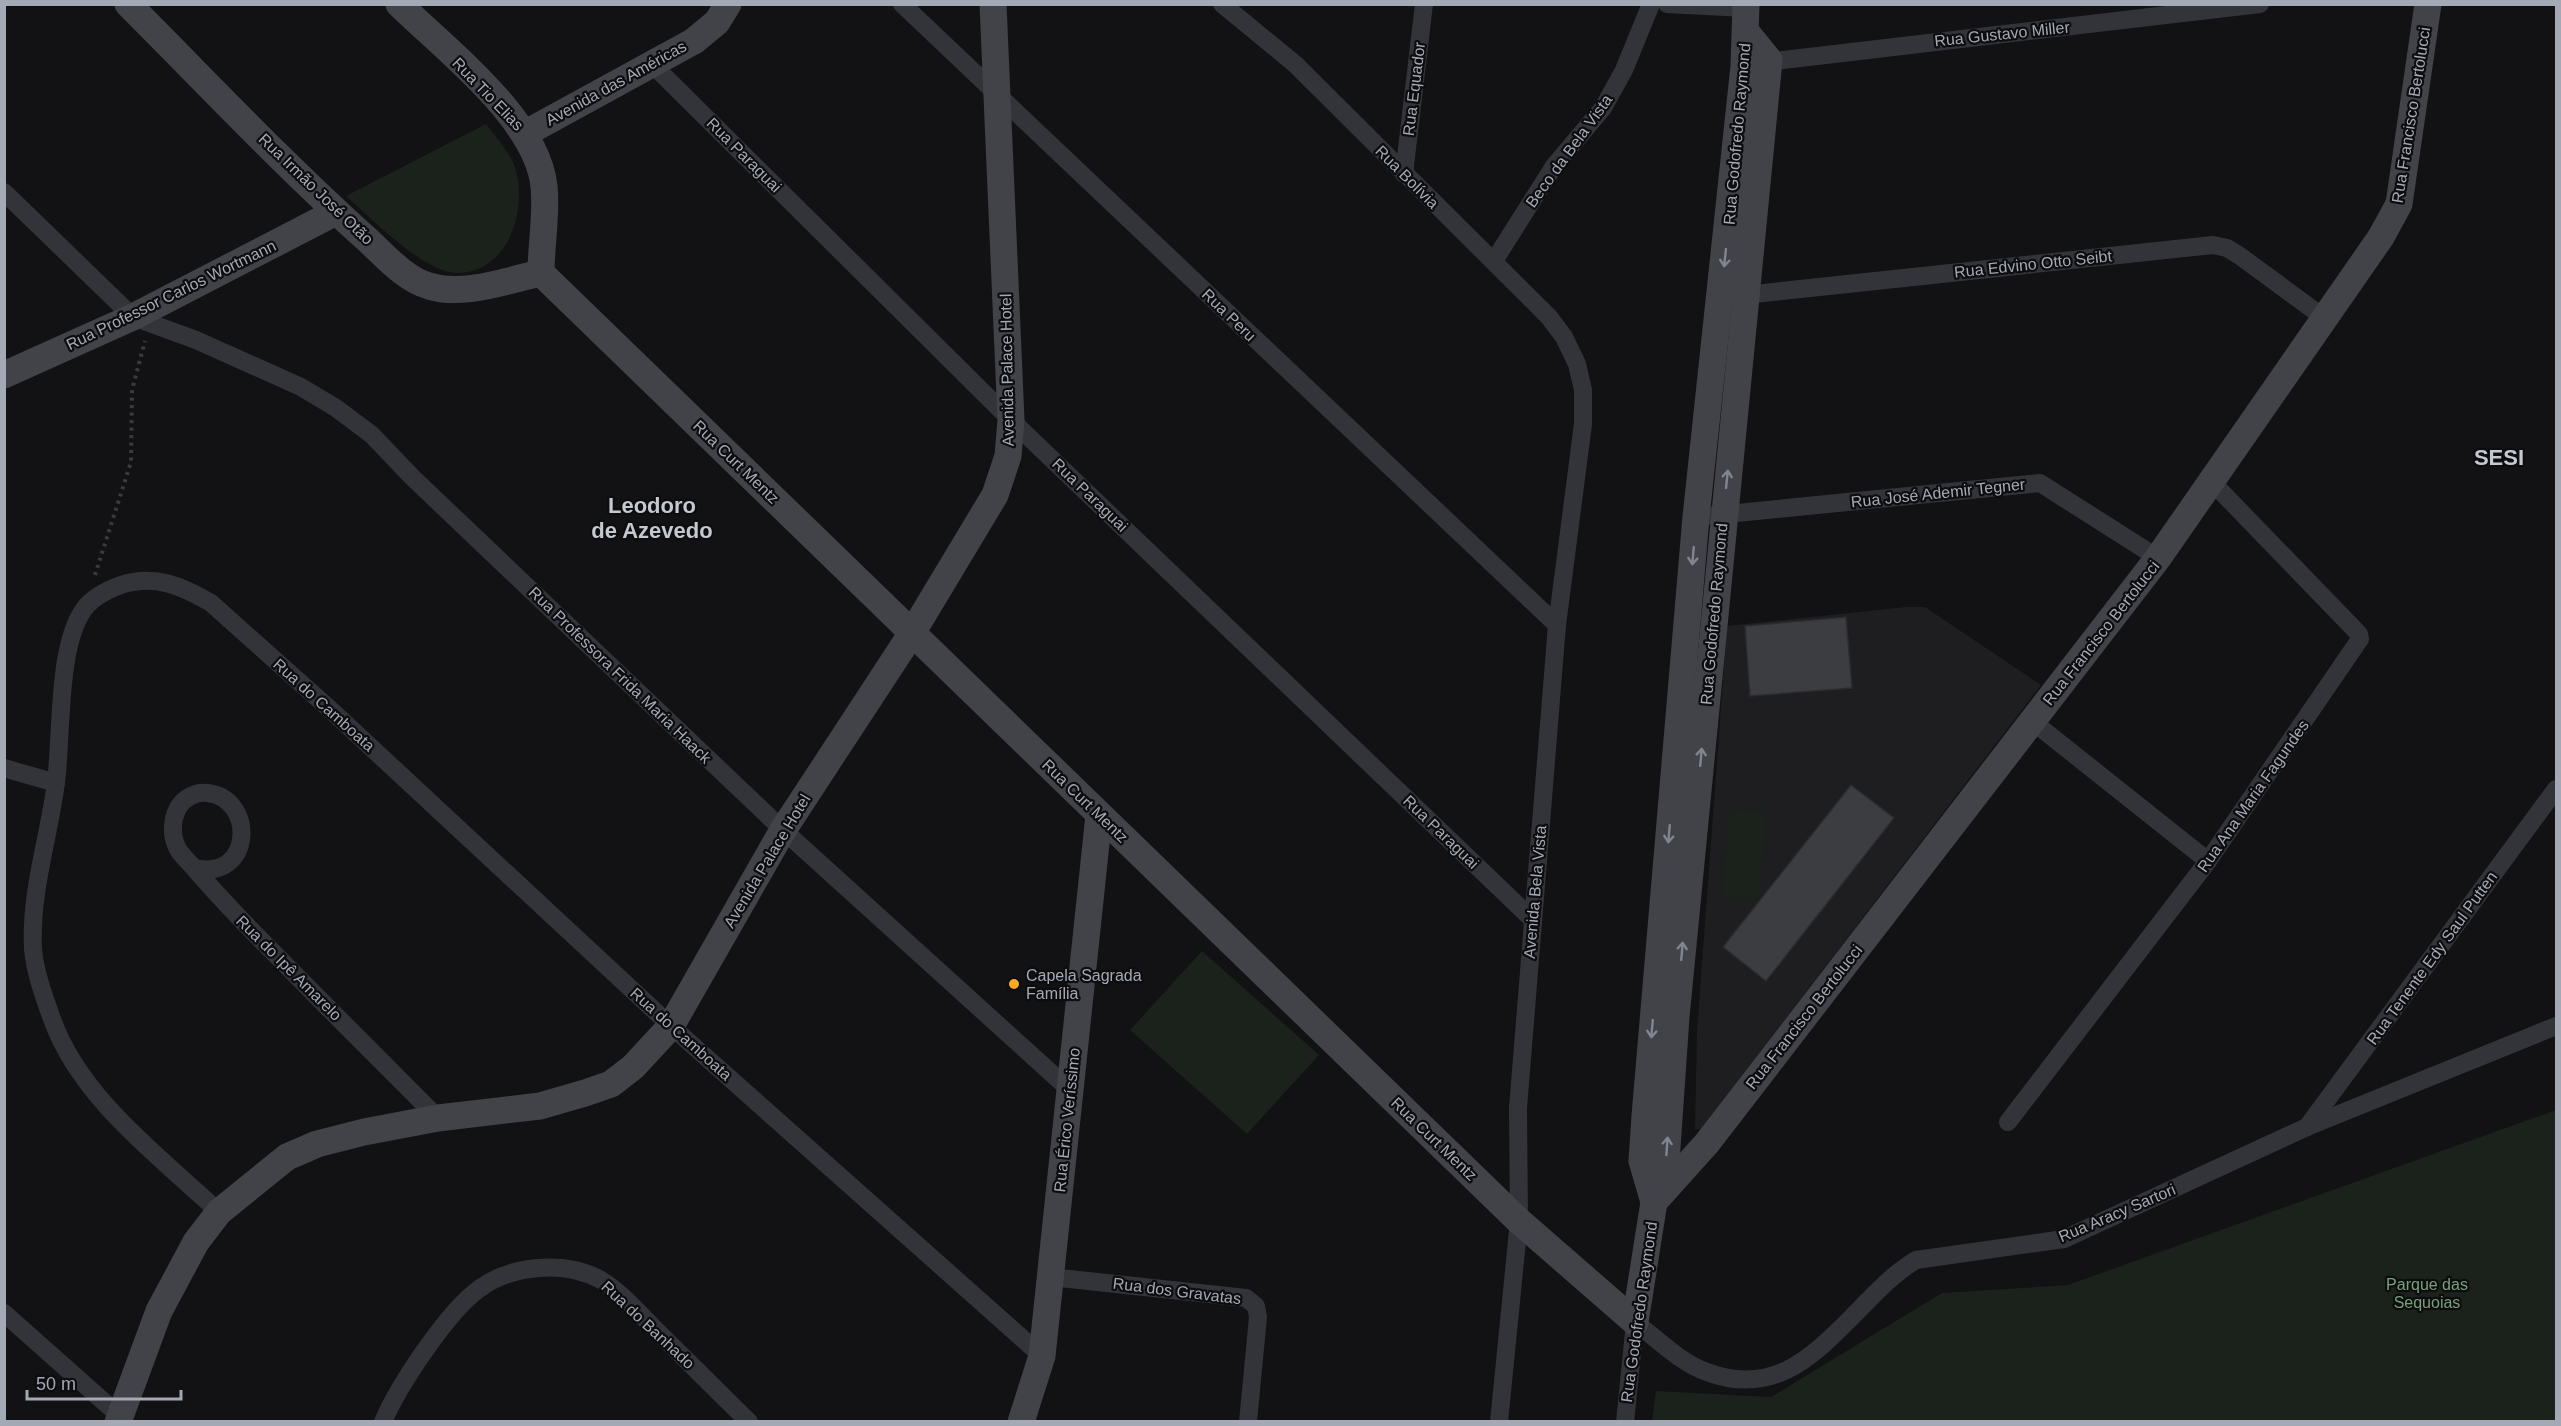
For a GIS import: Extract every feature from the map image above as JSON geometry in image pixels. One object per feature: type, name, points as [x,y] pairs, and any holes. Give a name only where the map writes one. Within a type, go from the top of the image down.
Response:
[{"type":"main road","name":"Rua Irmão José Otão","points":[[128,4],[336,212],[402,271],[428,286],[475,287],[541,273]]},
{"type":"main road","name":"Rua Tio Elias","points":[[399,4],[508,110],[526,133],[539,162],[544,184],[541,273]]},
{"type":"main road","name":"Avenida das Américas","points":[[526,133],[694,41],[717,22],[728,4]]},
{"type":"main road","name":"Avenida Palace Hotel","points":[[119,1419],[159,1311],[196,1242],[219,1212],[287,1157],[317,1144],[438,1118],[540,1106],[611,1084],[633,1067],[671,1026],[783,830],[912,633],[995,495],[1008,456],[1011,420],[995,93],[993,4]]},
{"type":"main road","name":"Rua Francisco Bertolucci","points":[[1654,1202],[1707,1143],[2158,558],[2323,317],[2381,237],[2399,204],[2428,4]]},
{"type":"main road","name":"Rua Godofredo Raymond","points":[[1635,1322],[1654,1202],[1666,1162],[1676,1017],[1724,514],[1735,296],[1757,63],[1746,15]]},
{"type":"main road","name":"Rua Professor Carlos Wortmann","points":[[4,375],[141,320],[336,212]]},
{"type":"main road","name":"Rua Curt Mentz","points":[[541,273],[1519,1221],[1635,1322]]},
{"type":"main road","name":"Rua Godofredo Raymond","points":[[1654,1202],[1642,1161],[1696,517],[1735,296]]},
{"type":"main road","name":"Rua Érico Veríssimo","points":[[1021,1422],[1042,1356],[1099,815]]},
{"type":"street","name":"Rua Peru","points":[[902,4],[1557,625]]},
{"type":"street","name":"Rua Equador","points":[[1404,174],[1424,4]]},
{"type":"street","name":"Beco da Bela Vista","points":[[1494,261],[1554,166],[1603,108],[1624,70],[1651,4]]},
{"type":"street","points":[[1667,4],[1746,15]]},
{"type":"street","name":"Rua Gustavo Miller","points":[[1757,63],[2260,4]]},
{"type":"street","name":"Rua Bolívia","points":[[1222,5],[1295,64],[1494,261],[1549,317],[1564,337],[1577,364]]},
{"type":"street","name":"Rua Paraguai","points":[[653,65],[1011,420],[1533,920]]},
{"type":"street","points":[[4,192],[141,320]]},
{"type":"street","name":"Rua Edvino Otto Seibt","points":[[1735,296],[2214,245],[2227,248],[2240,256],[2323,317]]},
{"type":"street","name":"Rua Professora Frida Maria Haack","points":[[141,320],[196,340],[301,387],[336,408],[372,435],[783,830],[1070,1090]]},
{"type":"street","name":"Avenida Bela Vista","points":[[1499,1422],[1519,1221],[1518,1108],[1557,625],[1583,424],[1583,390],[1577,364]]},
{"type":"street","name":"Rua Ana Maria Fagundes","points":[[2008,1122],[2208,861],[2360,639],[2359,634],[2211,481]]},
{"type":"street","name":"Rua José Ademir Tegner","points":[[1696,517],[2040,483],[2158,558]]},
{"type":"street","name":"Rua do Camboata","points":[[219,1212],[89,1087],[69,1058],[53,1022],[40,985],[33,950],[34,912],[41,861],[56,783],[68,645],[84,609],[110,589],[143,579],[163,581],[191,591],[211,603],[341,720],[671,1026],[1042,1356]]},
{"type":"street","points":[[2032,721],[2208,861]]},
{"type":"street","points":[[4,768],[56,783]]},
{"type":"street","name":"Rua Tenente Edy Saul Putten","points":[[2307,1127],[2556,789]]},
{"type":"street","name":"Rua do Ipê Amarelo","points":[[195,868],[207,871],[220,868],[235,856],[242,842],[241,824],[234,809],[223,797],[208,792],[192,795],[181,803],[173,816],[174,838],[179,850],[228,907],[438,1118]]},
{"type":"street","name":"Rua Aracy Sartori","points":[[1635,1322],[1676,1354],[1706,1372],[1740,1379],[1766,1379],[1795,1367],[1898,1271],[1916,1260],[2064,1239],[2307,1127],[2556,1026]]},
{"type":"street","name":"Rua do Banhado","points":[[383,1422],[415,1367],[442,1329],[470,1296],[497,1279],[520,1270],[550,1268],[576,1272],[601,1280],[626,1300],[750,1422]]},
{"type":"street","name":"Rua dos Gravatas","points":[[1051,1277],[1246,1298],[1256,1305],[1258,1317],[1248,1422]]},
{"type":"street","points":[[4,1313],[119,1419]]},
{"type":"street","name":"Rua Godofredo Raymond","points":[[1625,1422],[1635,1322]]},
{"type":"path","points":[[84,609],[131,462],[132,390],[141,320]]},
{"type":"shaded area","points":[[1906,607],[1925,607],[2041,685],[1701,1129],[1695,1129],[1697,1032],[1727,626]]},
{"type":"green space","points":[[486,124],[511,158],[519,186],[516,221],[510,237],[489,263],[475,270],[457,273],[444,271],[429,264],[383,230],[346,196]]},
{"type":"green space","points":[[1729,810],[1767,813],[1759,899],[1722,897]]},
{"type":"green space","points":[[1202,951],[1319,1055],[1247,1134],[1130,1030]]},
{"type":"green space","name":"Parque das Sequoias","points":[[2556,1110],[2556,1421],[1652,1421],[1656,1391],[1771,1397],[1942,1293],[2068,1285]]},
{"type":"building","points":[[1846,617],[1852,688],[1750,696],[1745,626]]},
{"type":"building","points":[[1851,785],[1894,818],[1766,981],[1723,947]]},
{"type":"place","name":"Capela Sagrada Família","points":[[1014,984]]},
{"type":"district","name":"SESI","points":[[2499,457]]},
{"type":"district","name":"Leodoro de Azevedo","points":[[652,518]]}]
